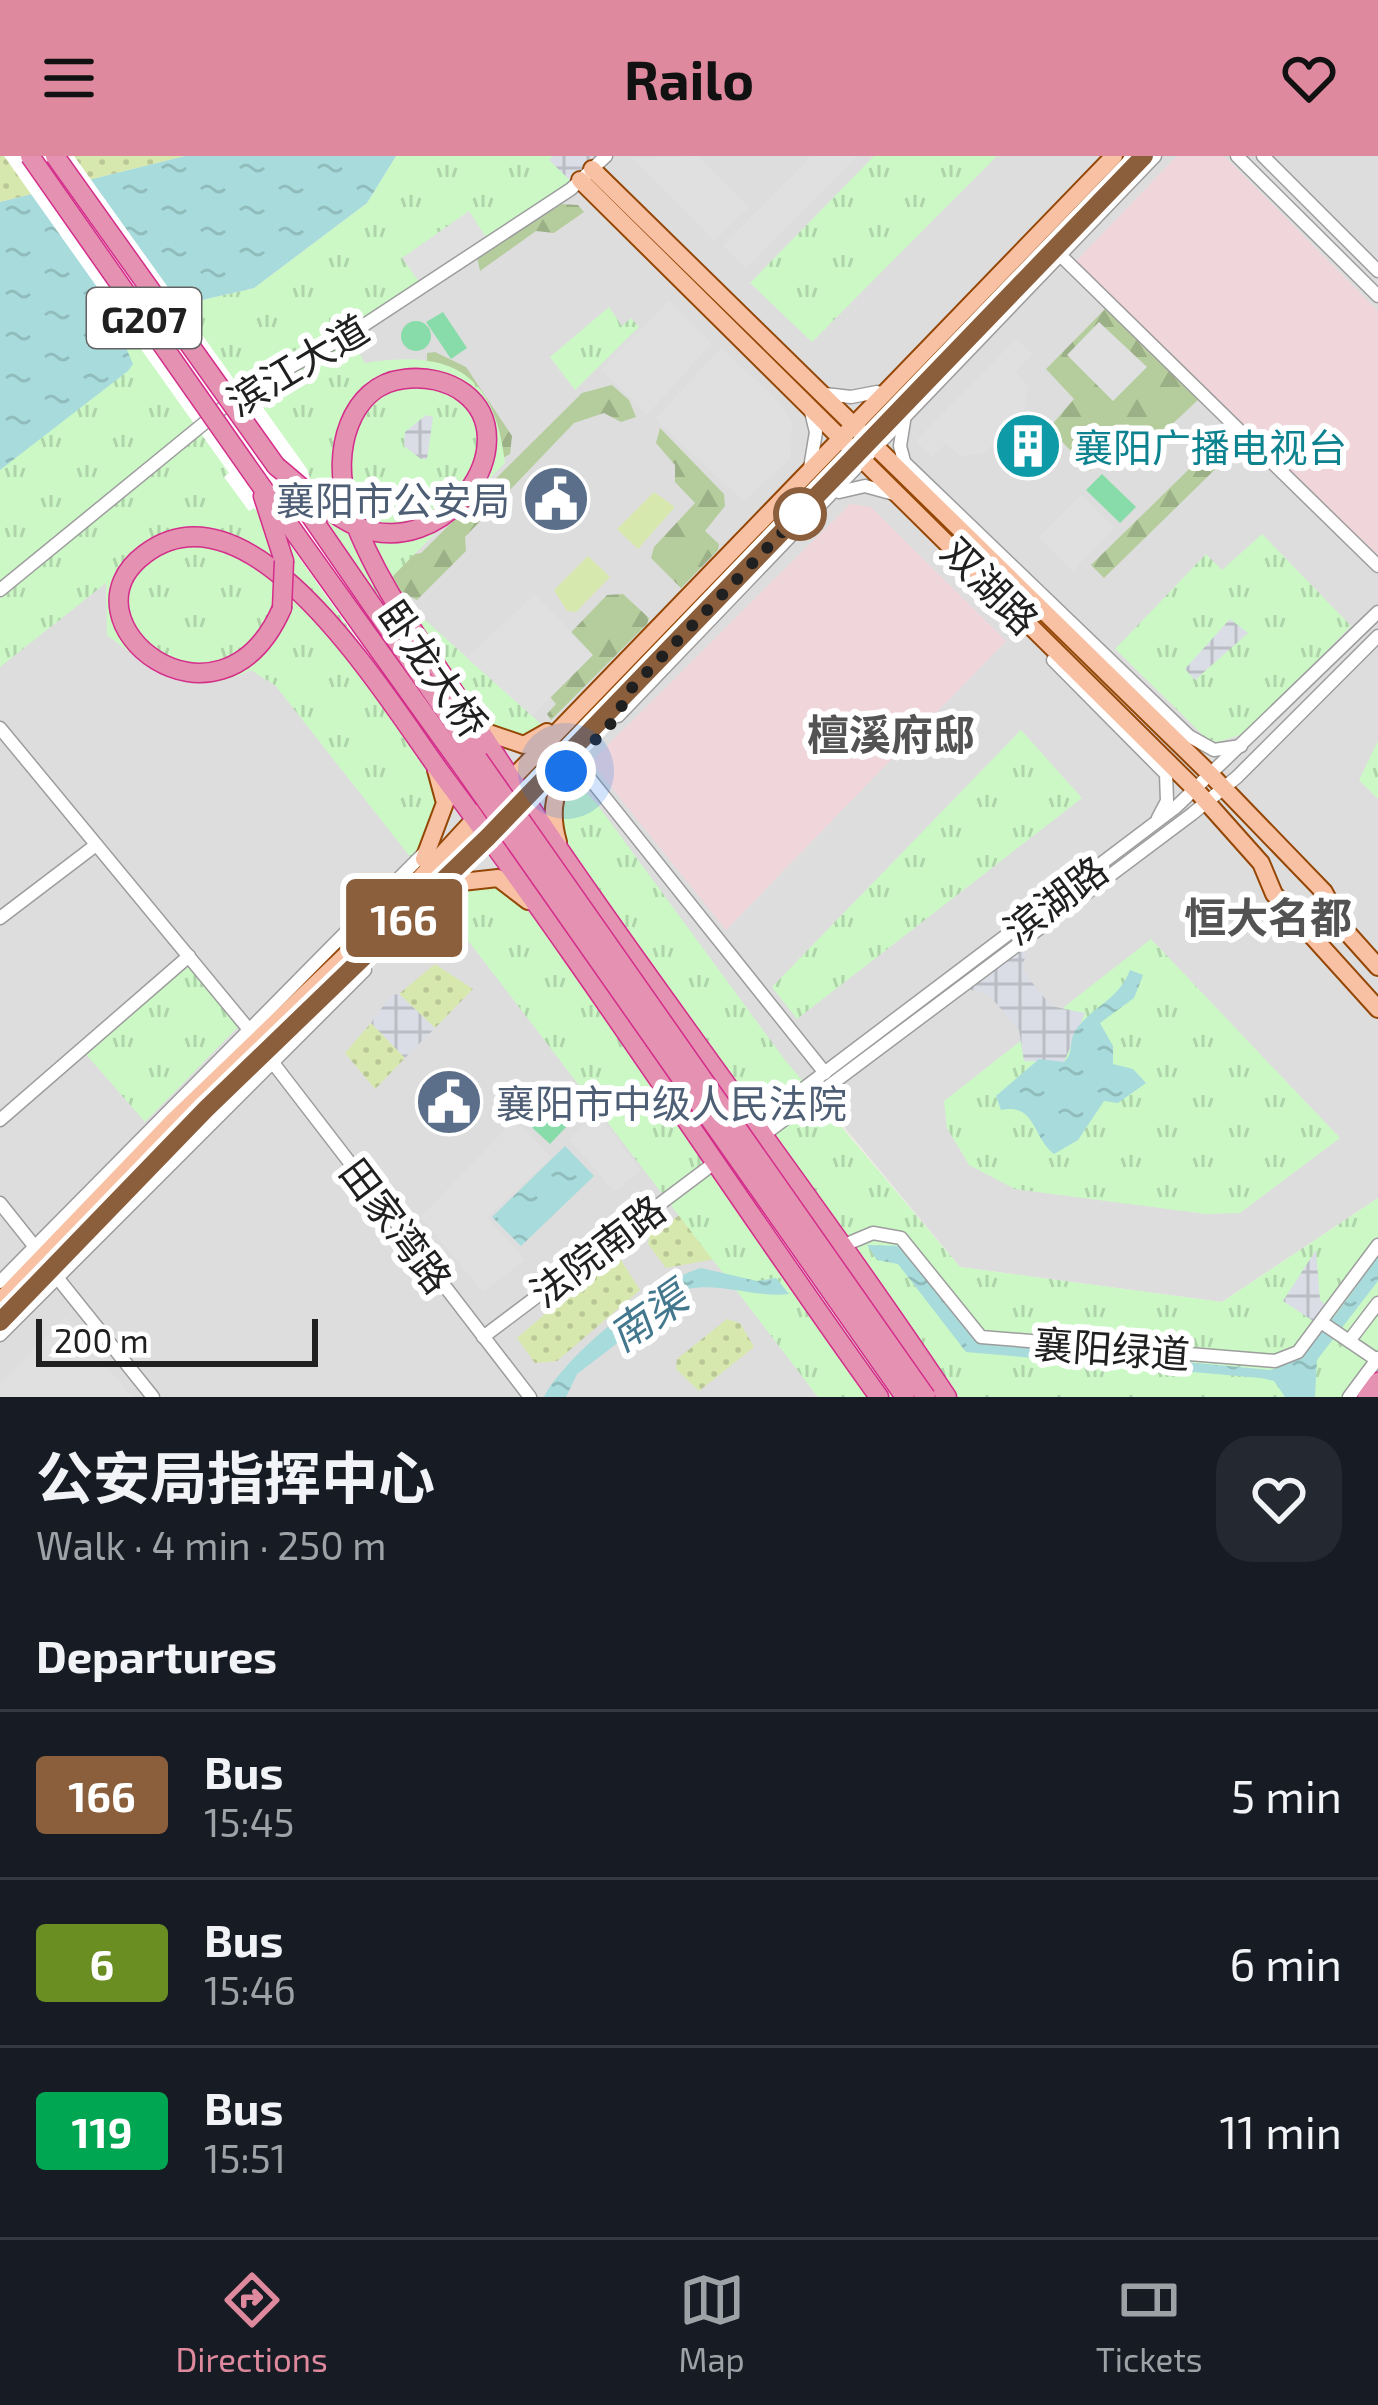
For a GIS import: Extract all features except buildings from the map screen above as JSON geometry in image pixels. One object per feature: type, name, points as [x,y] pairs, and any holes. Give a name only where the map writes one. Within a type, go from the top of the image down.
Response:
[{"type":"highway","name":"卧龙大桥","points":[[30,156],[905,1397]]},
{"type":"highway","name":"卧龙大桥","points":[[55,156],[277,466],[926,1397]]},
{"type":"highway","points":[[277,466],[334,512],[346,520],[358,527],[418,530],[454,509],[476,484],[485,453],[482,424],[469,396],[444,382],[389,380],[364,397],[349,423],[342,456],[345,496],[352,514],[359,531],[373,566],[561,854],[947,1397]]},
{"type":"highway","points":[[257,480],[284,561],[283,584],[282,608],[269,638],[235,666],[194,675],[163,668],[135,647],[122,617],[121,587],[134,562],[166,538],[196,535],[226,542],[261,562],[273,570],[286,580],[298,589],[475,818],[712,1164],[879,1397]]},
{"type":"highway","points":[[1366,1397],[1378,1382]]},
{"type":"main road","points":[[0,1322],[47,1263],[385,916],[1109,156]]},
{"type":"main road","points":[[561,854],[553,806],[572,757],[626,694],[1058,253],[1144,156]]},
{"type":"main road","name":"双湖路","points":[[593,168],[845,430],[1218,782],[1324,892],[1344,929],[1378,967]]},
{"type":"main road","name":"双湖路","points":[[907,489],[1262,862],[1274,894],[1378,1009]]},
{"type":"main road","points":[[480,730],[510,743],[536,742],[590,688],[610,677]]},
{"type":"main road","points":[[261,1045],[338,982],[524,800],[618,716],[626,694]]},
{"type":"main road","points":[[385,916],[431,846],[445,803],[434,764]]},
{"type":"main road","points":[[338,982],[365,970],[462,882],[498,878],[541,915]]},
{"type":"main road","points":[[0,1301],[47,1263]]},
{"type":"street","points":[[845,430],[1109,156]]},
{"type":"street","points":[[618,716],[827,499],[867,451],[1155,156]]},
{"type":"street","points":[[1238,156],[1378,296]]},
{"type":"street","points":[[1263,156],[1378,271]]},
{"type":"street","name":"滨江大道","points":[[0,590],[235,398],[356,331],[593,168]]},
{"type":"street","points":[[1058,253],[1378,566]]},
{"type":"street","points":[[590,688],[810,465],[816,420],[809,394],[851,397],[877,392]]},
{"type":"street","points":[[827,499],[846,488],[907,489],[902,460],[905,417]]},
{"type":"street","points":[[902,460],[1189,736],[1214,750],[1229,752],[1247,743]]},
{"type":"street","points":[[882,489],[1166,774],[1167,802],[1154,824]]},
{"type":"street","name":"滨湖路","points":[[1218,782],[1247,743],[1378,612]]},
{"type":"street","name":"滨湖路","points":[[712,1164],[1201,796],[1378,636]]},
{"type":"street","name":"田家湾路","points":[[0,728],[261,1045],[530,1397]]},
{"type":"street","points":[[572,757],[825,1073]]},
{"type":"street","name":"滨湖路","points":[[780,1115],[825,1073],[1154,824],[1201,796]]},
{"type":"street","points":[[0,918],[97,845]]},
{"type":"street","points":[[0,1335],[47,1263],[261,1045],[431,846]]},
{"type":"street","points":[[0,1120],[189,956]]},
{"type":"street","points":[[261,1045],[365,970]]},
{"type":"street","points":[[732,1092],[780,1115],[778,1142],[784,1164]]},
{"type":"street","name":"法院南路","points":[[483,1337],[712,1164]]},
{"type":"street","points":[[0,1203],[153,1397]]},
{"type":"street","name":"襄阳绿道","points":[[842,1246],[873,1233],[902,1238],[981,1337],[1276,1360],[1298,1352],[1378,1245]]},
{"type":"street","points":[[0,1282],[47,1263]]},
{"type":"street","points":[[1348,1340],[1378,1303]]},
{"type":"street","points":[[1321,1322],[1377,1359],[1348,1397]]},
{"type":"shaded area","points":[[553,156],[596,156],[597,164],[575,185],[549,160]]},
{"type":"shaded area","points":[[604,156],[1378,156],[1378,1198],[1222,1302],[960,1267],[811,1087],[669,1196],[818,1397],[0,1397],[0,590]]},
{"type":"shaded area","points":[[698,156],[749,207],[714,241],[632,158]]},
{"type":"shaded area","points":[[811,156],[857,156],[746,269],[723,246]]},
{"type":"shaded area","points":[[1177,156],[1224,156],[1378,311],[1378,561],[1076,261]]},
{"type":"shaded area","points":[[469,211],[489,242],[422,286],[402,258]]},
{"type":"shaded area","points":[[669,300],[712,343],[647,415],[601,369]]},
{"type":"shaded area","points":[[1099,322],[1147,367],[1113,401],[1067,355]]},
{"type":"shaded area","points":[[1017,338],[1032,354],[1015,372],[1029,386],[1022,418],[982,454],[960,456],[946,443],[932,457],[916,441]]},
{"type":"shaded area","points":[[721,348],[774,397],[792,422],[791,457],[744,502],[655,419]]},
{"type":"shaded area","points":[[426,415],[433,417],[427,459],[421,459],[404,446],[405,432]]},
{"type":"shaded area","points":[[1081,495],[1115,528],[1073,571],[1039,537]]},
{"type":"shaded area","points":[[850,504],[871,507],[1006,641],[726,930],[591,762]]},
{"type":"shaded area","points":[[535,594],[593,655],[532,716],[467,658]]},
{"type":"shaded area","points":[[1230,619],[1248,633],[1195,680],[1185,669]]},
{"type":"shaded area","points":[[1027,938],[1023,971],[1051,1006],[1085,1013],[1064,1062],[1024,1061],[1019,1030],[989,995],[961,987]]},
{"type":"shaded area","points":[[399,994],[435,1028],[405,1058],[371,1023],[391,995]]},
{"type":"shaded area","points":[[597,1112],[641,1171],[614,1192],[569,1139]]},
{"type":"shaded area","points":[[514,1120],[552,1157],[487,1218],[525,1260],[483,1292],[421,1217]]},
{"type":"shaded area","points":[[1316,1250],[1320,1300],[1331,1309],[1319,1325],[1283,1301]]},
{"type":"shaded area","points":[[66,1317],[132,1397],[0,1397],[0,1383]]},
{"type":"green space","points":[[0,156],[185,156],[0,202]]},
{"type":"green space","points":[[396,156],[603,156],[580,180],[348,335],[365,363],[422,360],[444,365],[479,388],[491,407],[505,463],[385,584],[549,731],[536,742],[493,739],[444,789],[415,863],[275,685],[251,670],[209,683],[157,671],[107,635],[106,583],[0,667],[0,470],[127,350],[132,335],[189,303],[254,288],[367,203]]},
{"type":"green space","points":[[874,156],[997,156],[812,342],[750,283]]},
{"type":"green space","points":[[562,204],[578,205],[584,212],[554,233],[536,231],[480,271],[477,257]]},
{"type":"green space","points":[[1108,306],[1199,399],[1134,460],[1104,458],[1090,471],[1049,428],[1074,399],[1046,369]]},
{"type":"green space","points":[[609,307],[622,326],[631,318],[639,327],[575,390],[550,357]]},
{"type":"green space","points":[[443,312],[467,348],[451,359],[426,322]]},
{"type":"green space","points":[[416,321],[427,325],[431,336],[427,347],[416,351],[405,347],[401,336],[405,325]]},
{"type":"green space","points":[[435,352],[466,367],[512,436],[510,454],[494,463],[427,370],[427,353]]},
{"type":"green space","points":[[612,385],[629,400],[636,417],[621,422],[604,413],[574,423],[465,537],[466,551],[417,600],[401,592],[389,570],[398,557],[421,553],[582,393]]},
{"type":"green space","points":[[660,428],[724,494],[725,506],[705,531],[719,544],[718,550],[681,588],[651,558],[654,547],[695,503],[675,482],[675,465],[656,443]]},
{"type":"green space","points":[[1226,433],[1239,446],[1104,578],[1091,565]]},
{"type":"green space","points":[[1102,474],[1136,507],[1120,523],[1086,490]]},
{"type":"green space","points":[[654,492],[675,507],[638,549],[617,529]]},
{"type":"green space","points":[[1262,534],[1351,626],[1247,733],[1217,742],[1205,737],[1115,649],[1206,554],[1222,570]]},
{"type":"green space","points":[[588,556],[610,577],[576,612],[567,611],[554,590]]},
{"type":"green space","points":[[623,594],[649,618],[647,624],[551,720],[547,714],[556,704],[546,692],[554,650],[607,595]]},
{"type":"green space","points":[[1021,730],[1082,798],[797,1019],[772,987]]},
{"type":"green space","points":[[1378,741],[1378,799],[1359,780]]},
{"type":"green space","points":[[566,771],[597,804],[785,1060],[960,1267],[1222,1302],[1378,1198],[1378,1397],[818,1397],[440,904],[462,882],[498,878],[554,829]]},
{"type":"green space","points":[[1151,939],[1340,1138],[1240,1213],[1206,1214],[1015,1189],[969,1165],[947,1128],[944,1101]]},
{"type":"green space","points":[[185,963],[239,1026],[145,1122],[84,1052]]},
{"type":"green space","points":[[435,964],[473,989],[435,1028],[399,994]]},
{"type":"green space","points":[[371,1023],[405,1058],[375,1089],[345,1053]]},
{"type":"green space","points":[[562,1085],[585,1107],[550,1144],[526,1122]]},
{"type":"green space","points":[[695,1206],[715,1259],[666,1268],[648,1244],[650,1233]]},
{"type":"green space","points":[[619,1257],[640,1290],[557,1361],[535,1363],[517,1338],[610,1258]]},
{"type":"green space","points":[[727,1319],[740,1323],[754,1347],[699,1391],[676,1369],[677,1359]]},
{"type":"water","points":[[185,156],[396,156],[367,203],[254,288],[189,303],[132,335],[127,350],[133,364],[128,371],[0,470],[0,202]]},
{"type":"water","points":[[1130,970],[1143,975],[1134,998],[1100,1023],[1113,1046],[1113,1064],[1133,1069],[1146,1083],[1118,1103],[1104,1101],[1078,1140],[1054,1154],[1027,1116],[1001,1110],[996,1096],[1039,1059],[1064,1062],[1077,1028],[1119,988]]},
{"type":"water","points":[[565,1146],[594,1176],[521,1246],[492,1217]]},
{"type":"water","points":[[867,1245],[903,1246],[977,1342],[1270,1370],[1315,1339],[1378,1255],[1378,1281],[1317,1360],[1315,1397],[1285,1397],[1274,1381],[1261,1378],[966,1352],[898,1264],[877,1260]]},
{"type":"water","name":"南渠","points":[[701,1268],[757,1281],[776,1278],[789,1294],[688,1289],[577,1374],[566,1397],[544,1397],[570,1362],[637,1303]]},
{"type":"pier","points":[[4,156],[74,156],[253,406],[259,402],[307,469],[322,517],[941,1397],[892,1397],[286,539],[254,508],[249,511],[224,477],[229,473]]},
{"type":"bus line","name":"166","points":[[0,1322],[206,1109],[488,837],[1144,156]]},
{"type":"place","name":"襄阳广播电视台","points":[[1028,446]]},
{"type":"place","name":"襄阳市公安局","points":[[556,499]]},
{"type":"place","name":"襄阳市中级人民法院","points":[[449,1102]]},
{"type":"district","name":"檀溪府邸","points":[[891,733]]},
{"type":"district","name":"恒大名都","points":[[1268,916]]},
{"type":"route","points":[[566,771],[618,716],[626,694],[800,514]]}]
